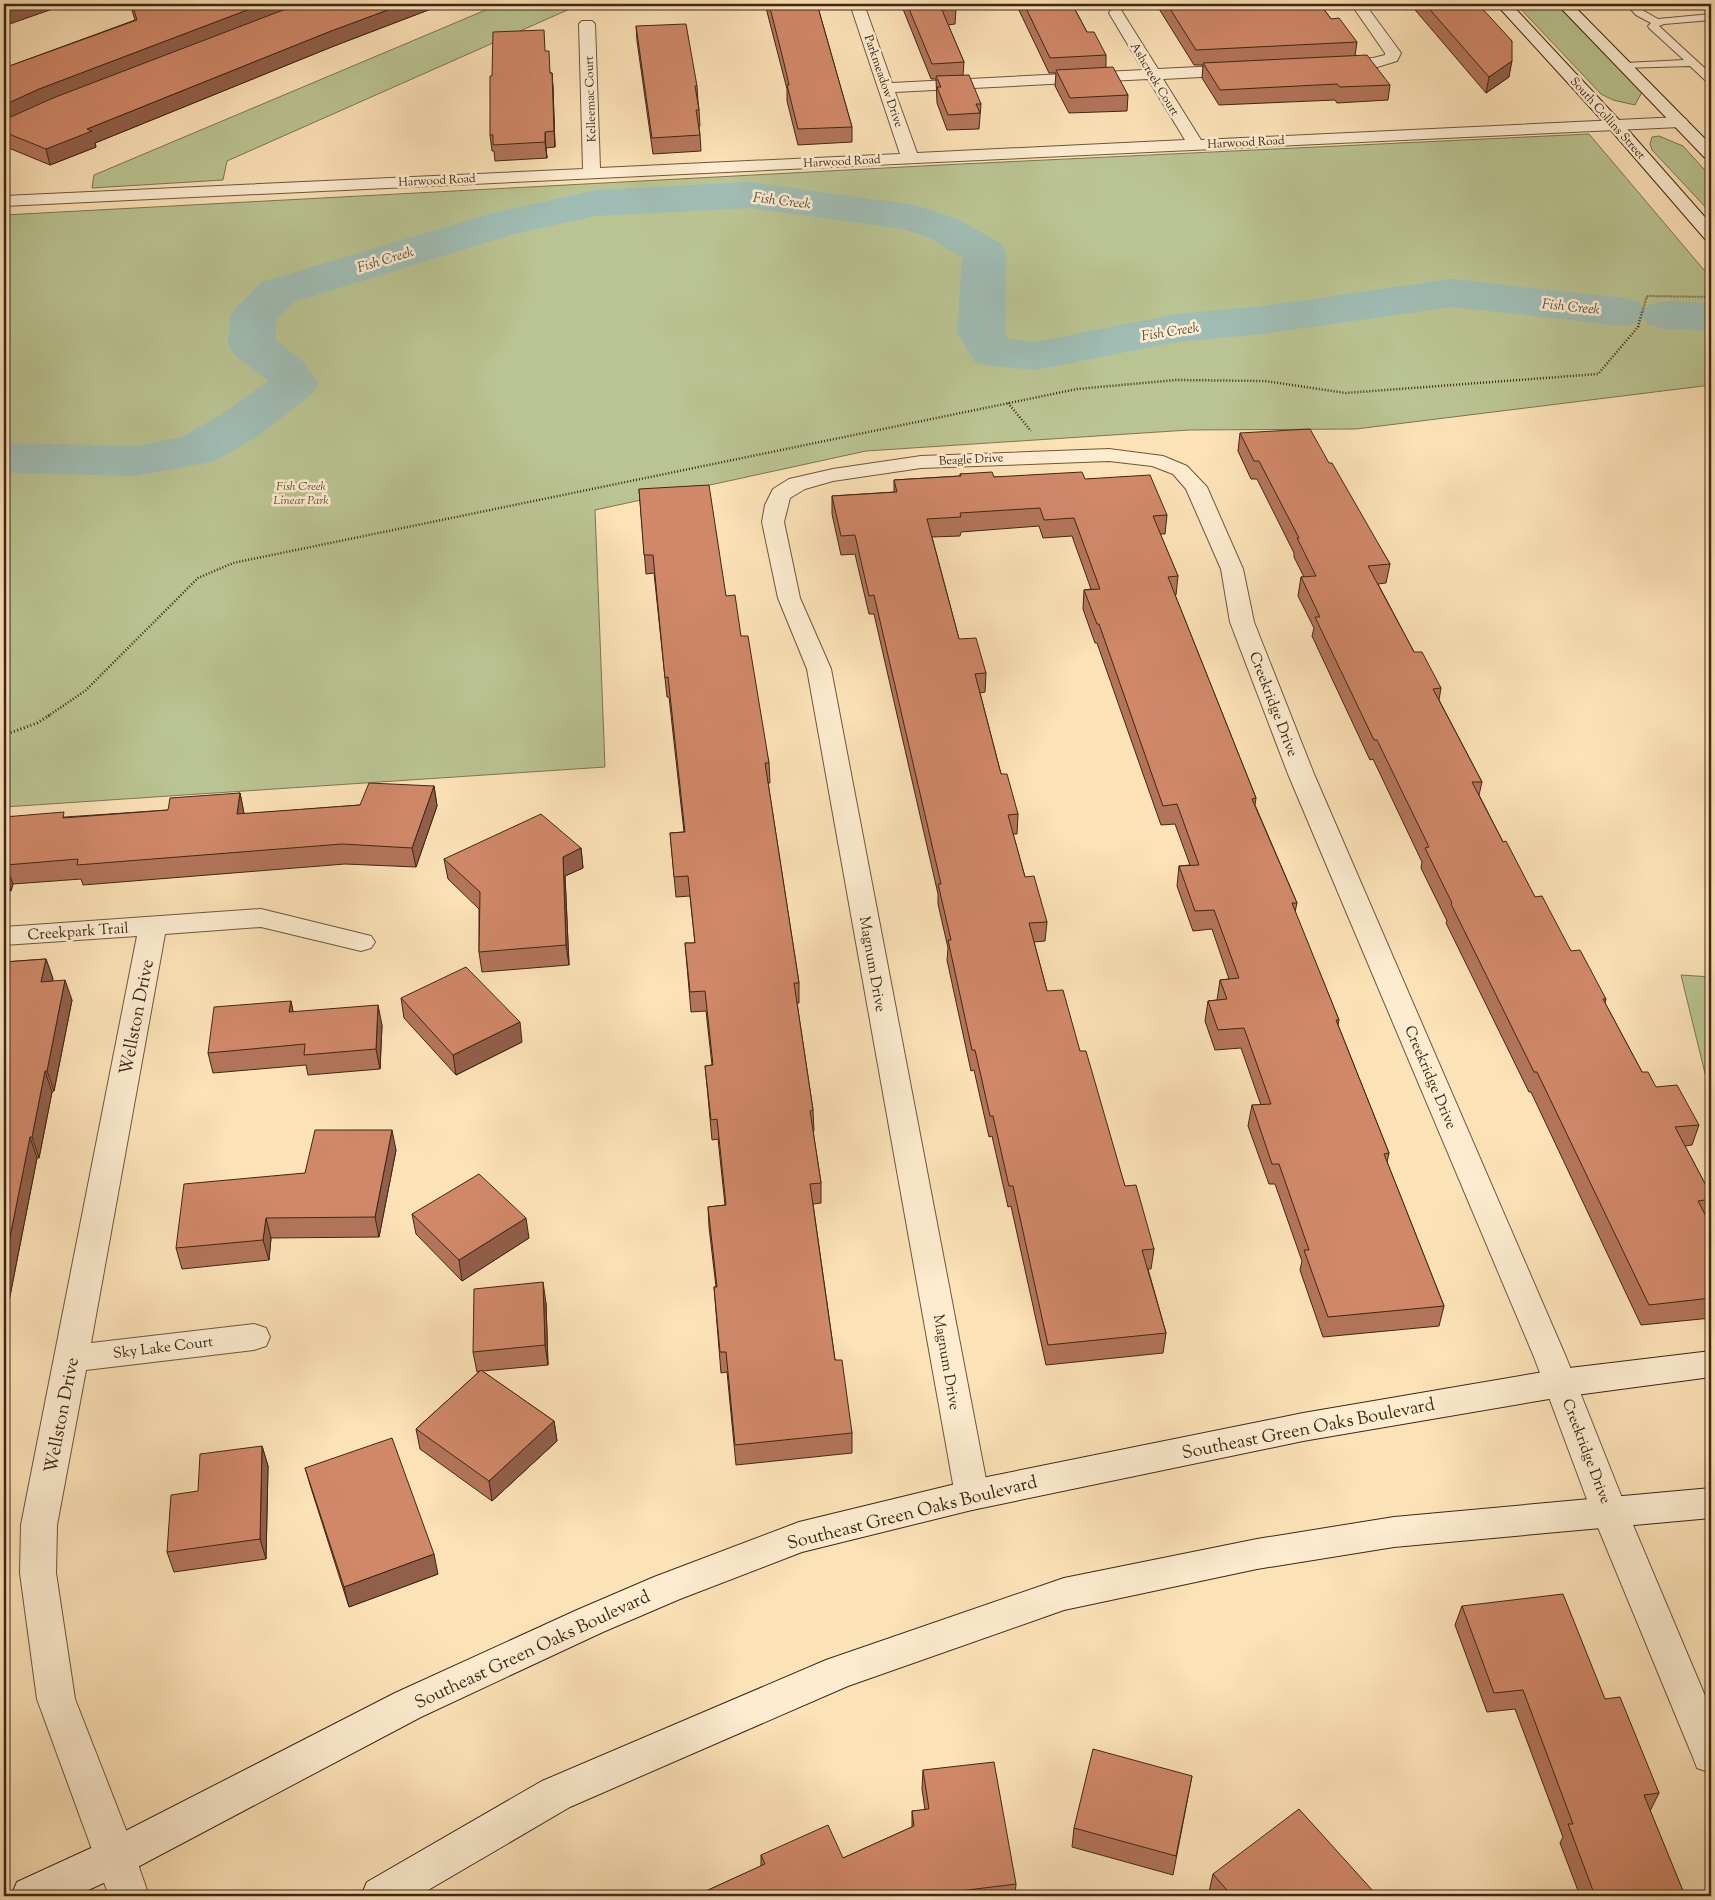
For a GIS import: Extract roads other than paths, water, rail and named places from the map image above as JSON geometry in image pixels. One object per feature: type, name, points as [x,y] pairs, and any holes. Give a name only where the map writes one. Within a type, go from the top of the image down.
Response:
[{"type":"street","name":"Parkmeadow Drive","points":[[857,4],[910,158]]},
{"type":"street","points":[[1326,66],[1374,63],[1392,58],[1392,53],[1358,4]]},
{"type":"street","name":"South Collins Street","points":[[1503,4],[1615,125],[1711,235]]},
{"type":"street","points":[[1564,4],[1711,154]]},
{"type":"street","name":"Ashcreek Court","points":[[1116,13],[1195,144]]},
{"type":"street","name":"Kelleemac Court","points":[[587,24],[592,173]]},
{"type":"street","points":[[886,88],[1258,69]]},
{"type":"street","name":"Harwood Road","points":[[4,201],[1680,122]]},
{"type":"street","name":"Beagle Drive","points":[[833,475],[921,462],[1109,455]]},
{"type":"street","name":"Creekridge Drive","points":[[1109,455],[1156,460],[1180,470],[1196,487],[1232,569],[1242,622],[1301,774],[1561,1383],[1610,1513],[1711,1755]]},
{"type":"street","name":"Magnum Drive","points":[[833,475],[797,484],[781,494],[776,504],[773,522],[789,598],[819,669],[972,1495]]},
{"type":"street","name":"Creekpark Trail","points":[[4,936],[261,918],[361,942]]},
{"type":"street","name":"Wellston Drive","points":[[129,1896],[56,1699],[38,1573],[39,1525],[153,925]]},
{"type":"street","name":"Sky Lake Court","points":[[72,1358],[254,1337]]},
{"type":"street","name":"Southeast Green Oaks Boulevard","points":[[31,1896],[116,1857],[408,1706],[658,1591],[799,1537],[972,1495],[1303,1427],[1561,1383],[1711,1364]]},
{"type":"street","points":[[381,1896],[556,1794],[839,1672],[1064,1594],[1257,1554],[1394,1532],[1711,1503]]},
{"type":"lane","points":[[1631,4],[1640,12],[1659,23]]},
{"type":"lane","points":[[1711,17],[1679,19],[1652,26],[1711,80]]},
{"type":"lane","points":[[1625,66],[1691,63]]},
{"type":"waterway","name":"Fish Creek","points":[[4,458],[136,461],[197,450],[240,425],[295,384],[288,373],[252,345],[253,317],[278,292],[504,223],[596,203],[750,195],[909,217],[943,228],[984,252],[981,333],[992,352],[1035,356],[1177,328],[1263,320],[1452,293],[1623,312]]},
{"type":"waterway","name":"Fish Creek","points":[[1665,315],[1711,317]]},
{"type":"park label","name":"Fish Creek Linear Park","points":[[301,493]]}]
